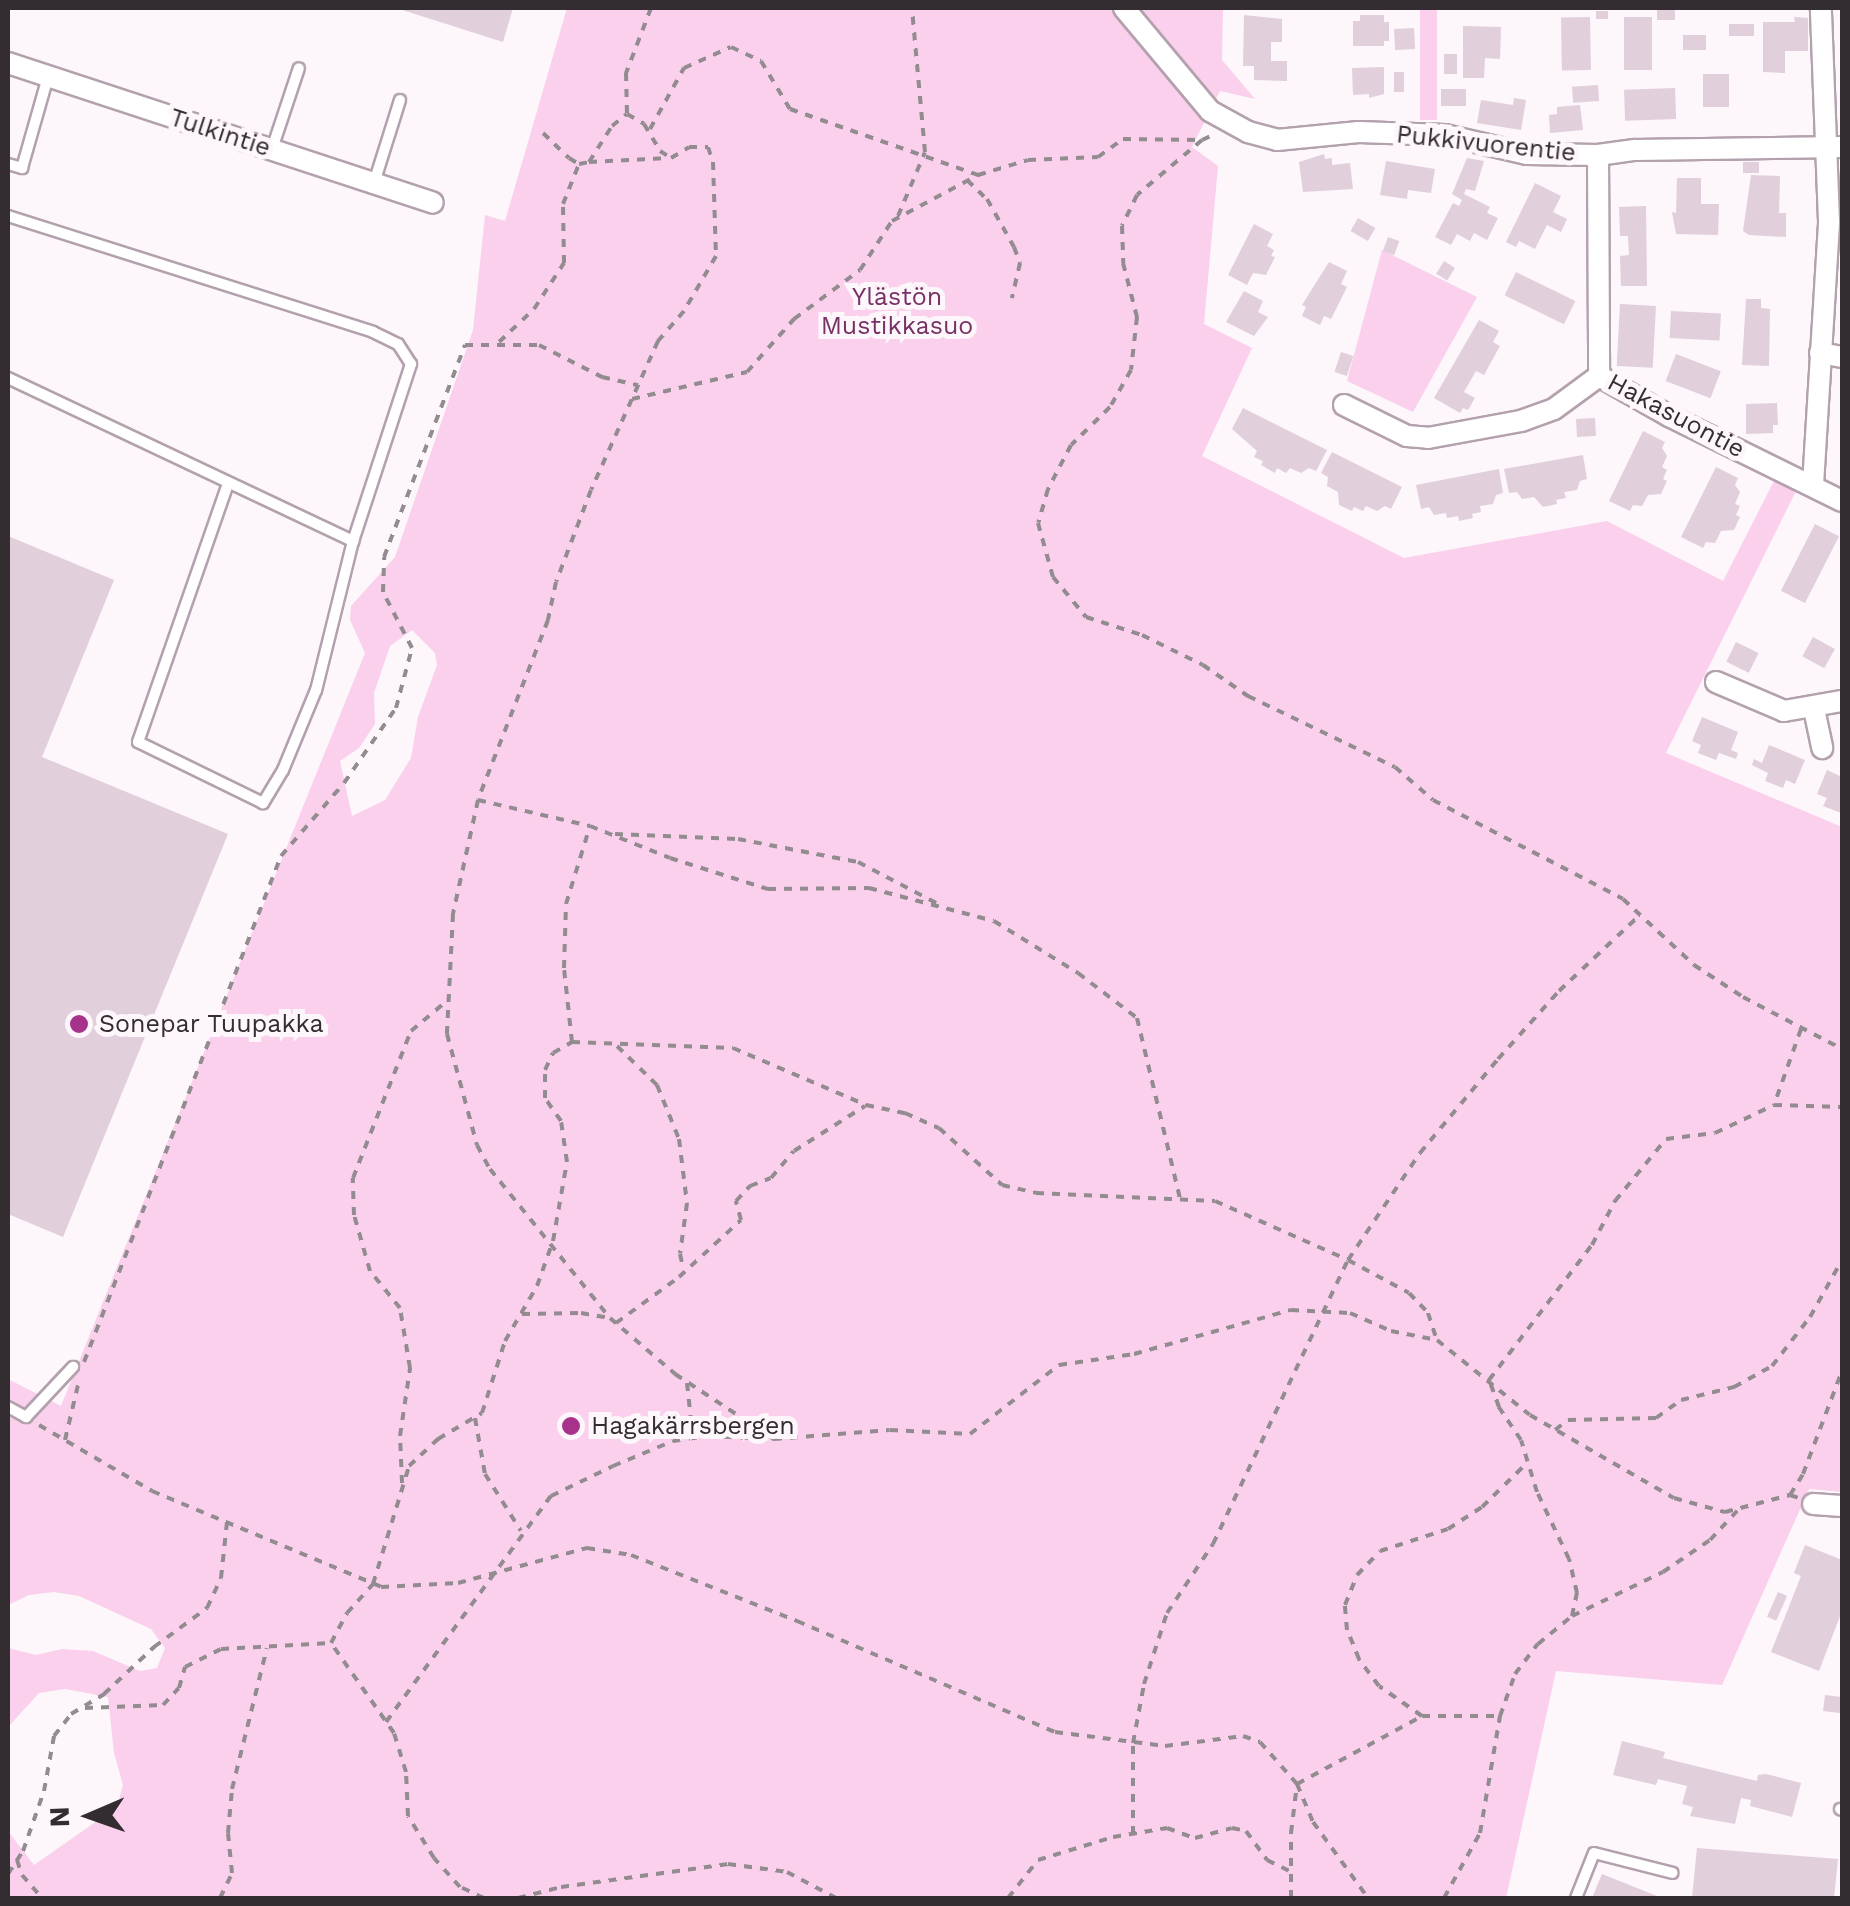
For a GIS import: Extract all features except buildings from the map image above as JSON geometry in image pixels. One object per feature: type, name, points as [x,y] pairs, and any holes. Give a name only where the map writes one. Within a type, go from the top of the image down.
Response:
[{"type":"street","name":"Pukkivuorentie","points":[[1124,8],[1181,82],[1210,111],[1233,126],[1277,140],[1359,132],[1445,135],[1527,154],[1598,156],[1635,150],[1835,147]]},
{"type":"street","points":[[1812,485],[1818,454],[1820,353],[1835,147],[1821,8]]},
{"type":"street","name":"Tulkintie","points":[[8,63],[433,203]]},
{"type":"street","name":"Hakasuontie","points":[[1598,156],[1599,376],[1669,416],[1842,501]]},
{"type":"street","points":[[1820,353],[1842,357]]},
{"type":"street","points":[[1344,405],[1407,436],[1428,438],[1521,421],[1554,410],[1599,376]]},
{"type":"street","points":[[1716,682],[1772,708],[1796,713],[1842,701]]},
{"type":"street","points":[[1814,708],[1822,748]]},
{"type":"street","points":[[1813,1504],[1842,1506]]},
{"type":"lane","points":[[272,150],[299,68]]},
{"type":"lane","points":[[8,164],[22,168],[48,76]]},
{"type":"lane","points":[[374,183],[400,100]]},
{"type":"lane","points":[[8,216],[374,332],[398,344],[410,364],[353,541],[316,690],[283,770],[263,803],[138,742],[228,483]]},
{"type":"lane","points":[[8,378],[353,541]]},
{"type":"lane","points":[[8,1407],[26,1417],[73,1367]]},
{"type":"lane","points":[[1576,1898],[1594,1853],[1672,1873]]},
{"type":"path","points":[[627,114],[626,73],[651,8]]},
{"type":"path","points":[[632,398],[748,372],[794,319],[860,270],[897,218],[925,152],[912,8]]},
{"type":"path","points":[[649,130],[684,68],[731,47],[761,61],[790,109],[854,134],[925,152],[978,174]]},
{"type":"path","points":[[627,114],[649,130],[660,151],[671,158]]},
{"type":"path","points":[[589,162],[612,126],[627,114]]},
{"type":"path","points":[[1233,126],[1202,140],[1137,195],[1122,226],[1123,263],[1138,318],[1130,370],[1110,407],[1070,445],[1048,489],[1038,523],[1054,577],[1086,617],[1142,635],[1203,665],[1248,696],[1396,767],[1434,800],[1593,882],[1641,914],[1694,965],[1842,1049]]},
{"type":"path","points":[[543,133],[579,164]]},
{"type":"path","points":[[897,218],[978,174],[1028,160],[1098,158],[1123,139],[1202,140]]},
{"type":"path","points":[[579,164],[671,158],[689,147],[708,147],[716,256],[684,311],[658,341],[632,398],[556,582],[548,620],[478,800],[453,914],[447,1034],[478,1146],[490,1169],[553,1241],[610,1318],[686,1381],[774,1439]]},
{"type":"path","points":[[498,344],[534,310],[564,263],[563,204],[579,164]]},
{"type":"path","points":[[967,180],[987,199],[1014,246],[1020,263],[1012,298]]},
{"type":"path","points":[[65,1440],[98,1322],[195,1072],[222,1016],[244,944],[280,856],[344,783],[396,708],[412,648],[383,592],[384,557],[464,345],[540,345],[602,377],[638,386]]},
{"type":"path","points":[[478,800],[590,826],[768,888],[870,888],[994,921],[1138,1018],[1180,1199]]},
{"type":"path","points":[[572,1042],[564,968],[566,904],[590,826]]},
{"type":"path","points":[[610,834],[738,840],[858,862],[948,909]]},
{"type":"path","points":[[1133,1834],[1132,1744],[1144,1684],[1167,1613],[1212,1544],[1348,1260],[1420,1153],[1498,1060],[1559,990],[1641,914]]},
{"type":"path","points":[[402,1488],[400,1436],[410,1368],[400,1308],[370,1271],[354,1216],[353,1178],[410,1031],[448,1000]]},
{"type":"path","points":[[1774,1105],[1801,1029]]},
{"type":"path","points":[[331,1643],[347,1613],[373,1584],[409,1466],[438,1439],[482,1413],[505,1341],[522,1314],[553,1241],[568,1162],[562,1121],[545,1098],[546,1070],[553,1053],[572,1042],[733,1048],[866,1105],[905,1113],[939,1128],[1002,1185],[1036,1193],[1215,1201],[1348,1260],[1409,1293],[1428,1312],[1437,1340],[1555,1430],[1674,1498],[1726,1512],[1790,1495],[1813,1504]]},
{"type":"path","points":[[616,1046],[657,1085],[679,1140],[687,1204],[680,1254],[684,1268]]},
{"type":"path","points":[[616,1324],[679,1277],[684,1268],[741,1220],[736,1201],[750,1186],[771,1178],[794,1151],[866,1105]]},
{"type":"path","points":[[1490,1380],[1592,1244],[1615,1201],[1666,1139],[1715,1133],[1774,1105],[1842,1107]]},
{"type":"path","points":[[1555,1430],[1568,1420],[1656,1418],[1681,1400],[1734,1387],[1772,1366],[1810,1317],[1842,1260]]},
{"type":"path","points":[[386,1722],[498,1570],[521,1531],[551,1496],[673,1441],[774,1439],[890,1430],[970,1434],[1059,1365],[1150,1350],[1290,1310],[1322,1308],[1350,1313],[1422,1340],[1437,1340]]},
{"type":"path","points":[[522,1314],[580,1313],[610,1318]]},
{"type":"path","points":[[1790,1495],[1803,1474],[1842,1370]]},
{"type":"path","points":[[1490,1380],[1570,1559],[1577,1593],[1572,1616]]},
{"type":"path","points":[[686,1381],[694,1438]]},
{"type":"path","points":[[26,1417],[152,1491],[373,1584],[458,1583],[587,1548],[631,1555],[1055,1732],[1165,1746],[1244,1736],[1272,1752],[1297,1784],[1313,1822],[1368,1898]]},
{"type":"path","points":[[474,1418],[485,1474],[521,1531]]},
{"type":"path","points":[[1422,1716],[1379,1686],[1359,1659],[1347,1630],[1345,1605],[1357,1575],[1380,1551],[1448,1528],[1482,1506],[1528,1462]]},
{"type":"path","points":[[1444,1898],[1480,1833],[1500,1716],[1515,1674],[1538,1644],[1572,1616],[1663,1572],[1710,1540],[1740,1508]]},
{"type":"path","points":[[8,1874],[18,1860],[44,1791],[54,1736],[70,1714],[208,1608],[221,1578],[227,1522]]},
{"type":"path","points":[[81,1708],[163,1705],[179,1688],[185,1668],[221,1648],[331,1643]]},
{"type":"path","points":[[331,1643],[386,1722],[406,1772],[408,1816],[447,1872],[460,1886],[484,1898]]},
{"type":"path","points":[[220,1898],[232,1872],[228,1833],[232,1790],[268,1648]]},
{"type":"path","points":[[1297,1784],[1422,1716],[1500,1716]]},
{"type":"path","points":[[1291,1898],[1297,1784]]},
{"type":"path","points":[[1008,1898],[1038,1860],[1167,1828],[1195,1838],[1232,1828],[1246,1831],[1267,1860],[1291,1872]]},
{"type":"path","points":[[18,1860],[22,1875],[42,1898]]},
{"type":"path","points":[[518,1898],[561,1887],[728,1864],[786,1872],[836,1898]]},
{"type":"green space","name":"Ylästön Mustikkasuo","points":[[567,8],[1223,8],[1222,60],[1255,99],[1220,91],[1192,147],[1218,166],[1204,324],[1252,348],[1202,456],[1404,558],[1607,521],[1723,581],[1775,479],[1797,489],[1666,753],[1842,827],[1842,1492],[1809,1489],[1722,1685],[1556,1671],[1506,1898],[8,1898],[8,1831],[34,1865],[117,1807],[123,1785],[114,1753],[108,1697],[65,1689],[39,1693],[8,1727],[8,1648],[36,1655],[62,1649],[93,1651],[140,1671],[157,1668],[165,1648],[151,1629],[79,1596],[54,1592],[29,1595],[8,1605],[8,1379],[61,1406],[365,653],[350,620],[351,606],[395,557],[473,330],[485,215],[505,221]],"holes":[[[412,630],[435,653],[437,665],[418,717],[411,758],[385,800],[352,816],[340,761],[359,748],[375,724],[374,693],[390,646]]]},
{"type":"green space","points":[[1420,8],[1437,8],[1437,120],[1420,120]]},
{"type":"green space","points":[[1382,250],[1477,297],[1413,412],[1347,381]]},
{"type":"place","name":"Sonepar Tuupakka","points":[[79,1024]]},
{"type":"place","name":"Hagakärrsbergen","points":[[571,1426]]}]
